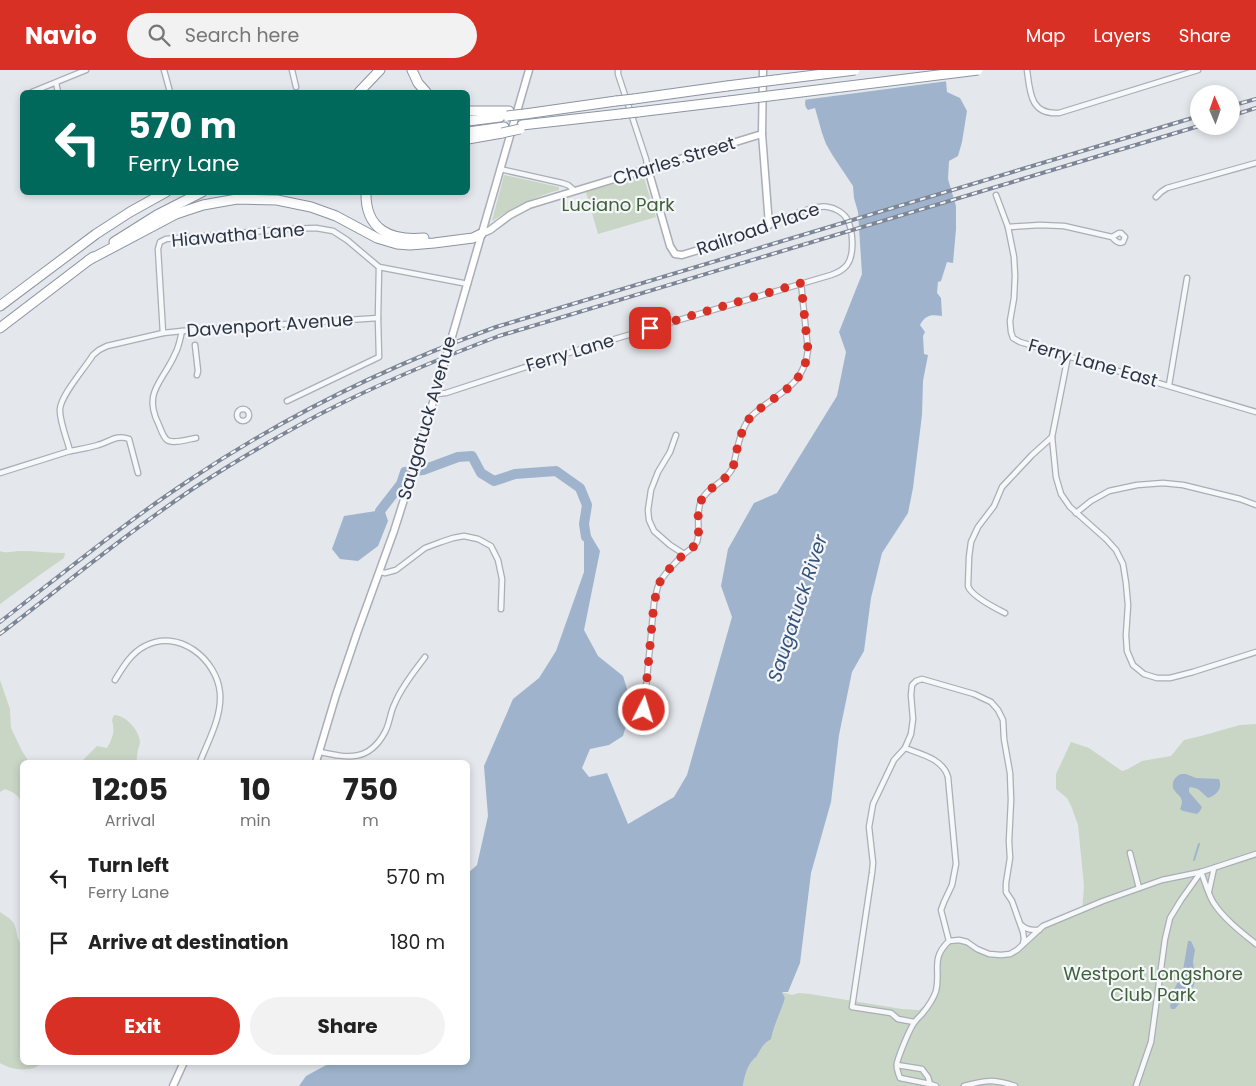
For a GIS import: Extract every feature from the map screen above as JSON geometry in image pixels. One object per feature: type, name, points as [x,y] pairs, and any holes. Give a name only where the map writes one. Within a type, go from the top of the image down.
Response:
[{"type":"highway","points":[[361,90],[380,70]]},
{"type":"highway","points":[[412,70],[418,83],[424,90]]},
{"type":"highway","points":[[470,121],[508,114],[554,110],[855,70]]},
{"type":"highway","points":[[470,138],[503,130],[559,121],[978,70]]},
{"type":"highway","points":[[470,111],[508,114]]},
{"type":"highway","points":[[470,132],[503,130]]},
{"type":"highway","points":[[0,306],[96,234],[160,195]]},
{"type":"highway","points":[[0,328],[89,260],[140,225],[196,195]]},
{"type":"highway","points":[[366,195],[367,208],[374,222],[381,230],[394,236],[403,239],[413,239],[475,232],[481,234]]},
{"type":"highway","points":[[89,260],[176,214],[212,203],[236,200],[277,200],[311,207],[336,216],[384,240],[397,244],[427,244],[474,238],[481,234]]},
{"type":"main road","name":"Saugatuck Avenue","points":[[317,760],[339,686],[380,572],[414,468],[529,70]]},
{"type":"main road","points":[[763,70],[762,134],[770,225]]},
{"type":"main road","name":"Charles Street","points":[[481,234],[528,204],[762,134]]},
{"type":"main road","name":"Railroad Place","points":[[648,169],[670,246],[676,254],[682,254],[760,231],[770,225]]},
{"type":"main road","points":[[173,1086],[183,1065]]},
{"type":"street","points":[[37,90],[86,70]]},
{"type":"street","points":[[164,70],[169,90]]},
{"type":"street","points":[[292,70],[296,87]]},
{"type":"street","points":[[618,70],[648,169]]},
{"type":"street","points":[[1027,70],[1029,88],[1034,104],[1042,111],[1051,113],[1198,70]]},
{"type":"street","points":[[56,83],[58,90]]},
{"type":"street","points":[[1156,197],[1167,188],[1256,163]]},
{"type":"street","points":[[500,168],[559,182],[568,185],[575,191]]},
{"type":"street","name":"Ferry Lane East","points":[[996,195],[1008,227],[1014,257],[1014,298],[1010,321],[1011,332],[1014,338],[1020,342],[1256,412]]},
{"type":"street","name":"Railroad Place","points":[[770,225],[776,221],[817,207],[826,206],[837,210],[846,217],[852,237]]},
{"type":"street","points":[[1008,227],[1064,226],[1112,237]]},
{"type":"street","name":"Hiawatha Lane","points":[[163,333],[158,250],[160,242],[166,239],[316,228],[333,231],[348,240],[379,267]]},
{"type":"street","name":"Ferry Lane","points":[[435,394],[834,274],[844,269],[850,262],[852,237]]},
{"type":"street","points":[[287,400],[379,357],[379,267],[468,284]]},
{"type":"street","points":[[1169,385],[1187,278]]},
{"type":"street","points":[[644,710],[654,603],[658,586],[665,575],[684,554],[696,544],[698,536],[698,508],[707,493],[726,479],[733,469],[743,430],[748,420],[756,411],[793,384],[802,374],[808,350],[801,283]]},
{"type":"street","name":"Davenport Avenue","points":[[163,333],[378,318]]},
{"type":"street","points":[[182,331],[175,355],[157,386],[152,400],[153,410],[166,440],[171,442],[196,438]]},
{"type":"street","points":[[70,451],[60,414],[60,407],[63,398],[93,356],[107,346],[163,333]]},
{"type":"street","points":[[195,345],[197,375]]},
{"type":"street","points":[[1068,356],[1052,437],[1056,477],[1061,494],[1070,507],[1106,539],[1116,550],[1123,564],[1128,605],[1127,652],[1133,665],[1144,674],[1157,678],[1170,678],[1256,652]]},
{"type":"street","points":[[676,435],[670,452],[658,472],[651,490],[648,520],[654,531],[684,554]]},
{"type":"street","points":[[0,473],[123,437],[129,439],[138,473]]},
{"type":"street","points":[[1005,613],[991,606],[970,590],[968,586],[968,557],[972,540],[978,527],[994,506],[1002,487],[1052,437]]},
{"type":"street","points":[[1076,513],[1091,501],[1109,491],[1137,485],[1163,483],[1240,499],[1256,505]]},
{"type":"street","points":[[380,572],[385,573],[396,570],[425,548],[441,542],[460,537],[478,539],[491,546],[498,560],[502,579],[501,609]]},
{"type":"street","points":[[115,680],[135,653],[152,643],[165,641],[180,644],[190,648],[202,657],[210,666],[217,680],[220,699],[217,716],[201,760]]},
{"type":"street","points":[[320,752],[352,757],[364,753],[375,746],[385,732],[396,699],[425,657]]},
{"type":"street","points":[[914,1022],[898,1019],[891,1013],[852,1008],[873,863],[869,827],[872,804],[894,760],[905,748],[911,734],[913,719],[911,695],[912,685],[916,681],[922,679],[974,694],[991,702],[1003,720],[1010,773],[1008,841],[1010,858],[1006,892],[1012,902],[1023,932],[1023,944]]},
{"type":"street","points":[[905,748],[938,762],[946,771],[948,777],[956,864],[952,885],[941,910],[949,941]]},
{"type":"street","points":[[1130,853],[1140,888]]},
{"type":"street","points":[[936,1086],[900,1078],[897,1065],[914,1022],[924,1012],[936,991],[938,955],[949,941],[959,940],[967,942],[977,949],[990,954],[1010,954],[1018,950],[1043,926],[1103,901],[1162,880],[1201,872],[1256,854]]},
{"type":"street","points":[[1209,892],[1214,868]]},
{"type":"street","points":[[1201,872],[1213,902],[1223,915],[1256,944]]},
{"type":"street","points":[[1136,1086],[1151,1042],[1165,939],[1170,918],[1201,872]]},
{"type":"street","points":[[1020,924],[1030,930],[1039,930]]},
{"type":"street","points":[[897,1065],[922,1069],[926,1073],[930,1084]]},
{"type":"street","points":[[964,1086],[995,1080],[1016,1086]]},
{"type":"green space","points":[[504,175],[559,187],[559,190],[524,203],[492,221]]},
{"type":"green space","name":"Luciano Park","points":[[643,175],[656,217],[598,234],[586,192]]},
{"type":"green space","points":[[0,551],[65,553],[64,558],[0,604]]},
{"type":"green space","points":[[0,680],[10,709],[11,728],[28,760],[20,760],[20,800],[16,794],[5,789],[0,792]]},
{"type":"green space","points":[[114,715],[119,716],[132,724],[138,734],[140,743],[136,760],[83,760],[97,746],[107,748],[113,734],[112,720]]},
{"type":"green space","name":"Westport Longshore Club Park","points":[[1256,724],[1256,1086],[743,1086],[749,1065],[757,1057],[763,1045],[771,1038],[785,998],[782,992],[792,995],[799,993],[810,994],[919,1010],[932,1000],[939,985],[943,949],[951,943],[964,944],[978,952],[998,958],[1007,957],[1043,929],[1082,912],[1084,886],[1078,825],[1067,798],[1056,789],[1056,774],[1071,742],[1089,748],[1122,771],[1142,761],[1171,756],[1184,740],[1240,725]]},
{"type":"green space","points":[[0,912],[13,922],[20,942],[20,1065],[39,1065],[27,1069],[15,1069],[0,1063]]},
{"type":"water","name":"Saugatuck River","points":[[945,70],[947,92],[960,98],[967,111],[958,156],[949,161],[948,179],[956,206],[956,229],[953,263],[947,262],[941,281],[938,282],[937,293],[941,298],[942,316],[929,316],[920,325],[925,332],[923,336],[924,354],[928,355],[923,381],[922,415],[913,488],[908,513],[882,553],[871,598],[864,651],[852,672],[839,735],[831,802],[811,873],[800,963],[788,992],[782,992],[785,998],[771,1039],[763,1045],[757,1057],[749,1065],[743,1086],[299,1086],[306,1076],[326,1065],[470,1065],[470,871],[477,865],[488,816],[484,766],[513,699],[539,678],[556,651],[584,572],[584,524],[600,551],[584,630],[598,656],[623,676],[632,705],[623,736],[609,745],[590,749],[582,768],[589,777],[607,773],[628,824],[674,797],[687,775],[732,617],[721,586],[728,549],[754,503],[777,493],[837,396],[846,352],[839,332],[862,274],[858,212],[853,186],[826,144],[815,108],[808,110],[806,107],[806,98]]},
{"type":"water","points":[[376,511],[385,512],[388,521],[378,546],[358,561],[340,559],[332,549],[344,516]]},
{"type":"water","points":[[1181,774],[1196,778],[1219,779],[1218,791],[1208,798],[1198,789],[1189,788],[1189,792],[1202,807],[1197,814],[1180,809],[1182,802],[1175,791],[1173,781]]},
{"type":"water","points":[[1188,941],[1191,941],[1195,950],[1193,961],[1194,985],[1189,994],[1175,1009],[1171,1009],[1170,1006],[1175,988],[1183,970]]},
{"type":"pier","points":[[800,70],[947,70],[948,81],[803,100]]},
{"type":"waterway","points":[[380,511],[401,484],[405,472],[423,470],[458,457],[472,456],[481,473],[494,481],[515,474],[556,471],[580,488],[587,505],[584,524],[586,537]]},
{"type":"waterway","points":[[1194,860],[1199,844]]},
{"type":"railway","points":[[1240,103],[1256,99]]},
{"type":"railway","points":[[1240,113],[1256,108]]},
{"type":"railway","points":[[0,622],[140,514],[261,435],[376,376],[456,342],[496,327],[1190,119]]},
{"type":"railway","points":[[0,634],[144,523],[212,476],[267,443],[323,413],[361,394],[459,351],[499,336],[1190,129]]},
{"type":"route","points":[[644,710],[654,603],[658,586],[665,575],[696,544],[698,536],[698,508],[707,493],[726,479],[733,469],[737,449],[748,420],[756,411],[793,384],[802,374],[808,350],[801,283],[650,328]]}]
